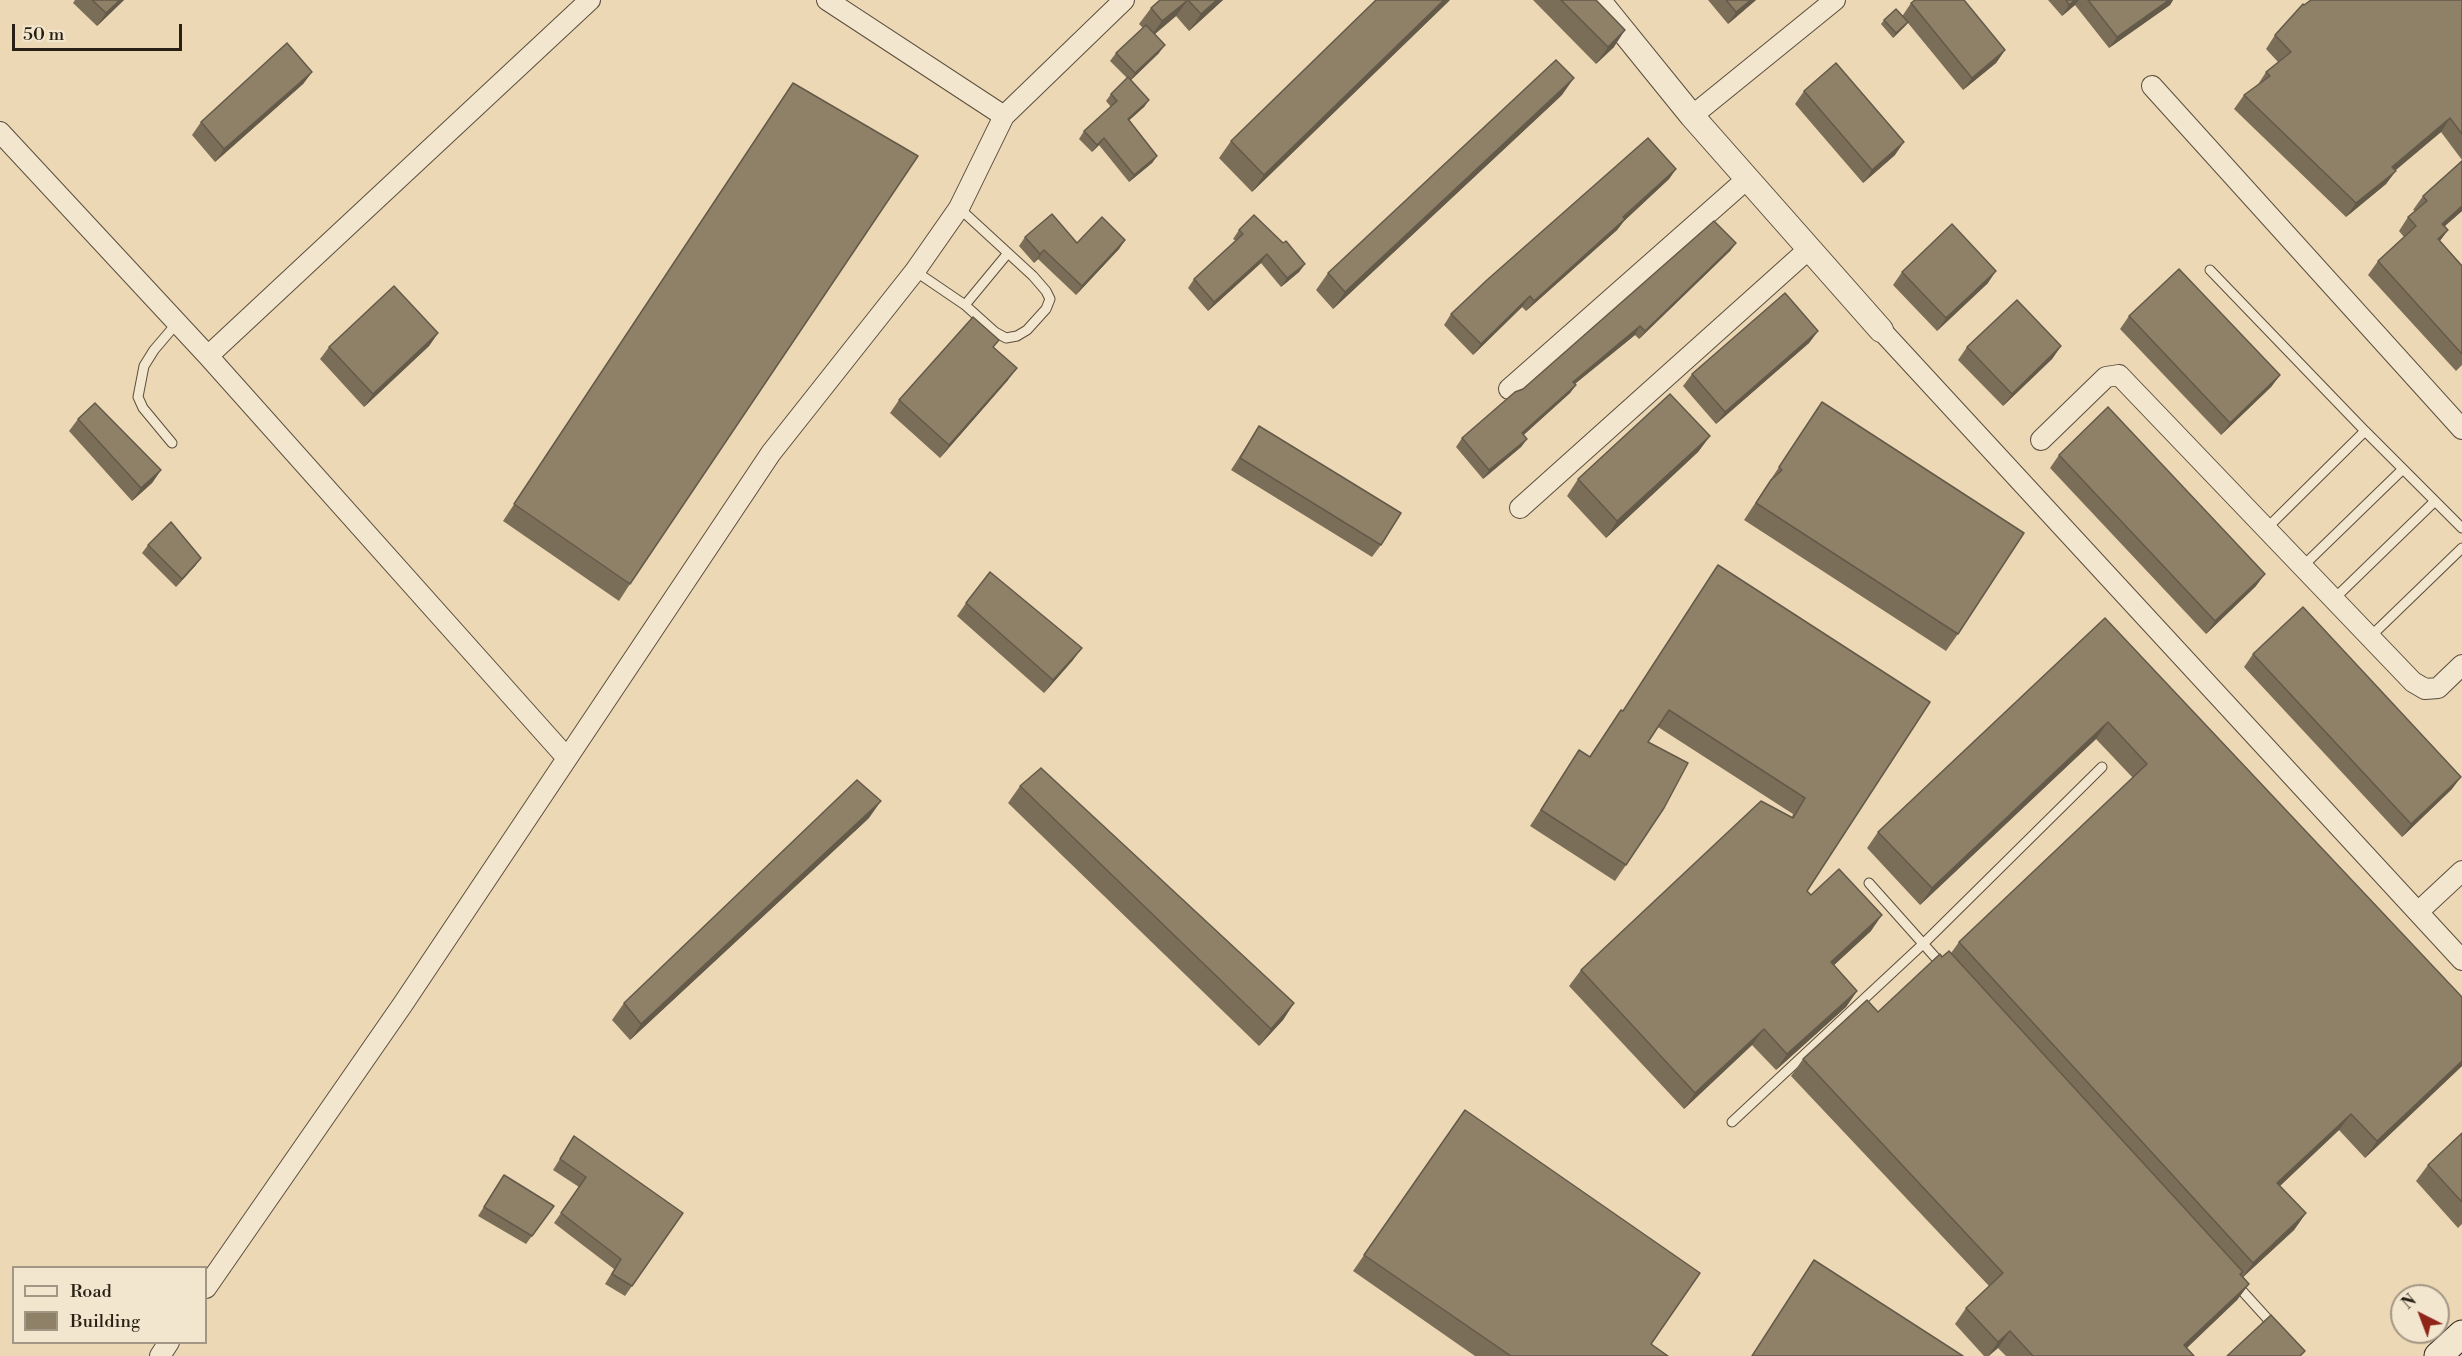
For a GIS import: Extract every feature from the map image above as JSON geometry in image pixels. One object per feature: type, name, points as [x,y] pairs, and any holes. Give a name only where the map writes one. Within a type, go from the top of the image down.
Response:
[{"type":"main road","points":[[2438,1356],[2462,1334]]},
{"type":"street","points":[[208,356],[590,0]]},
{"type":"street","points":[[827,0],[1004,116]]},
{"type":"street","points":[[207,1287],[403,1004],[771,453],[915,271],[959,208],[1004,116],[1124,0]]},
{"type":"street","points":[[1598,0],[1692,116],[1881,330],[2462,960]]},
{"type":"street","points":[[1692,116],[1835,0]]},
{"type":"street","points":[[2152,87],[2462,429]]},
{"type":"street","points":[[0,132],[208,356],[567,758]]},
{"type":"street","points":[[1509,389],[1748,178]]},
{"type":"street","points":[[1520,508],[1810,248]]},
{"type":"street","points":[[2041,440],[2106,377],[2119,375],[2413,682],[2425,688],[2438,688],[2462,665]]},
{"type":"street","points":[[2418,912],[2462,871]]},
{"type":"lane","points":[[915,271],[965,305],[995,332],[1006,338],[1017,336],[1027,330],[1046,309],[1050,299],[1046,291],[959,208]]},
{"type":"lane","points":[[965,305],[1008,253]]},
{"type":"lane","points":[[2210,270],[2462,528]]},
{"type":"lane","points":[[172,443],[143,408],[138,397],[144,366],[154,350],[177,323]]},
{"type":"lane","points":[[2267,528],[2365,431]]},
{"type":"lane","points":[[2303,566],[2403,469]]},
{"type":"lane","points":[[2334,599],[2435,501]]},
{"type":"lane","points":[[2370,637],[2462,548]]},
{"type":"lane","points":[[1732,1122],[1923,944],[2102,767]]},
{"type":"lane","points":[[1869,882],[1947,970]]},
{"type":"lane","points":[[2230,1277],[2278,1330]]},
{"type":"building","points":[[92,0],[120,0],[106,13]]},
{"type":"building","points":[[1160,0],[1188,0],[1162,21],[1151,8]]},
{"type":"building","points":[[1188,0],[1217,0],[1201,14]]},
{"type":"building","points":[[1376,0],[1444,0],[1264,175],[1231,141]]},
{"type":"building","points":[[1561,0],[1596,0],[1625,30],[1608,47]]},
{"type":"building","points":[[1726,0],[1751,0],[1736,12]]},
{"type":"building","points":[[1915,0],[1964,0],[2005,50],[1972,78],[1911,3]]},
{"type":"building","points":[[2088,0],[2169,0],[2117,37]]},
{"type":"building","points":[[2311,0],[2462,0],[2462,134],[2450,118],[2392,167],[2396,171],[2356,203],[2244,95],[2270,76],[2266,72],[2291,52],[2275,35],[2303,4]]},
{"type":"building","points":[[1896,9],[1908,22],[1896,33],[1884,20]]},
{"type":"building","points":[[1146,25],[1165,45],[1135,73],[1116,53]]},
{"type":"building","points":[[287,43],[312,72],[224,149],[201,122]]},
{"type":"building","points":[[1556,60],[1574,78],[1345,292],[1328,273]]},
{"type":"building","points":[[1836,63],[1904,142],[1872,170],[1804,91]]},
{"type":"building","points":[[1128,77],[1149,100],[1128,119],[1157,156],[1134,175],[1104,138],[1097,145],[1084,131],[1117,101],[1111,94]]},
{"type":"building","points":[[793,83],[918,156],[630,584],[514,504]]},
{"type":"building","points":[[1648,138],[1676,169],[1623,217],[1625,219],[1534,301],[1530,296],[1481,344],[1451,314]]},
{"type":"building","points":[[2462,161],[2462,206],[2442,224],[2448,230],[2438,239],[2462,266],[2462,354],[2378,261],[2416,226],[2408,217],[2427,201],[2423,196]]},
{"type":"building","points":[[1052,214],[1077,243],[1102,217],[1125,240],[1082,286],[1044,250],[1040,254],[1025,237]]},
{"type":"building","points":[[1254,215],[1283,243],[1286,241],[1305,264],[1287,278],[1267,254],[1214,302],[1194,279],[1243,234],[1239,230]]},
{"type":"building","points":[[1714,221],[1736,243],[1645,331],[1640,326],[1573,382],[1576,385],[1522,433],[1527,439],[1489,470],[1462,438],[1515,392],[1523,389]]},
{"type":"building","points":[[1952,224],[1996,271],[1946,318],[1902,272]]},
{"type":"building","points":[[2179,269],[2280,375],[2230,423],[2129,316]]},
{"type":"building","points":[[394,286],[438,333],[373,394],[329,347]]},
{"type":"building","points":[[1785,293],[1818,331],[1725,412],[1692,374]]},
{"type":"building","points":[[2017,300],[2061,346],[2012,394],[1967,347]]},
{"type":"building","points":[[973,317],[999,340],[993,347],[1017,368],[949,445],[899,400]]},
{"type":"building","points":[[1670,394],[1710,436],[1617,521],[1578,479]]},
{"type":"building","points":[[1822,402],[2024,533],[1958,634],[1756,503],[1771,480],[1782,470],[1779,467]]},
{"type":"building","points":[[95,403],[161,470],[141,488],[78,419]]},
{"type":"building","points":[[2108,407],[2265,574],[2215,621],[2059,455]]},
{"type":"building","points":[[1259,426],[1401,513],[1381,545],[1240,458]]},
{"type":"building","points":[[171,522],[201,558],[182,579],[148,545]]},
{"type":"building","points":[[1718,565],[1930,702],[1807,891],[1811,895],[1839,869],[1882,915],[1831,962],[1857,991],[1787,1054],[1764,1029],[1695,1093],[1581,970],[1761,801],[1793,818],[1805,798],[1669,710],[1648,742],[1688,763],[1664,808],[1626,865],[1541,810],[1579,750],[1590,757],[1621,710],[1623,711]]},
{"type":"building","points":[[990,572],[1082,648],[1053,680],[966,603]]},
{"type":"building","points":[[2303,607],[2461,777],[2411,824],[2253,654]]},
{"type":"building","points":[[2105,618],[2462,997],[2462,1061],[2377,1141],[2351,1114],[2277,1183],[2306,1213],[2253,1263],[1959,942],[2147,764],[2108,722],[1932,888],[1878,832]]},
{"type":"building","points":[[1041,768],[1294,1003],[1271,1029],[1020,786]]},
{"type":"building","points":[[857,780],[881,801],[641,1024],[624,1003]]},
{"type":"building","points":[[1949,951],[2243,1272],[2240,1274],[2249,1284],[2184,1345],[2194,1356],[2033,1356],[2010,1331],[1998,1342],[1966,1308],[2003,1273],[1803,1059],[1867,1000],[1878,1012],[1940,954],[1942,957]]},
{"type":"building","points":[[1465,1110],[1700,1273],[1651,1344],[1668,1356],[1511,1356],[1364,1255]]},
{"type":"building","points":[[2462,1133],[2462,1202],[2428,1165]]},
{"type":"building","points":[[574,1136],[683,1213],[632,1286],[612,1274],[621,1259],[561,1213],[586,1177],[560,1159]]},
{"type":"building","points":[[504,1175],[554,1206],[532,1236],[484,1207]]},
{"type":"building","points":[[1814,1260],[1963,1356],[1752,1356]]},
{"type":"building","points":[[2271,1315],[2305,1351],[2300,1356],[2227,1356]]}]
